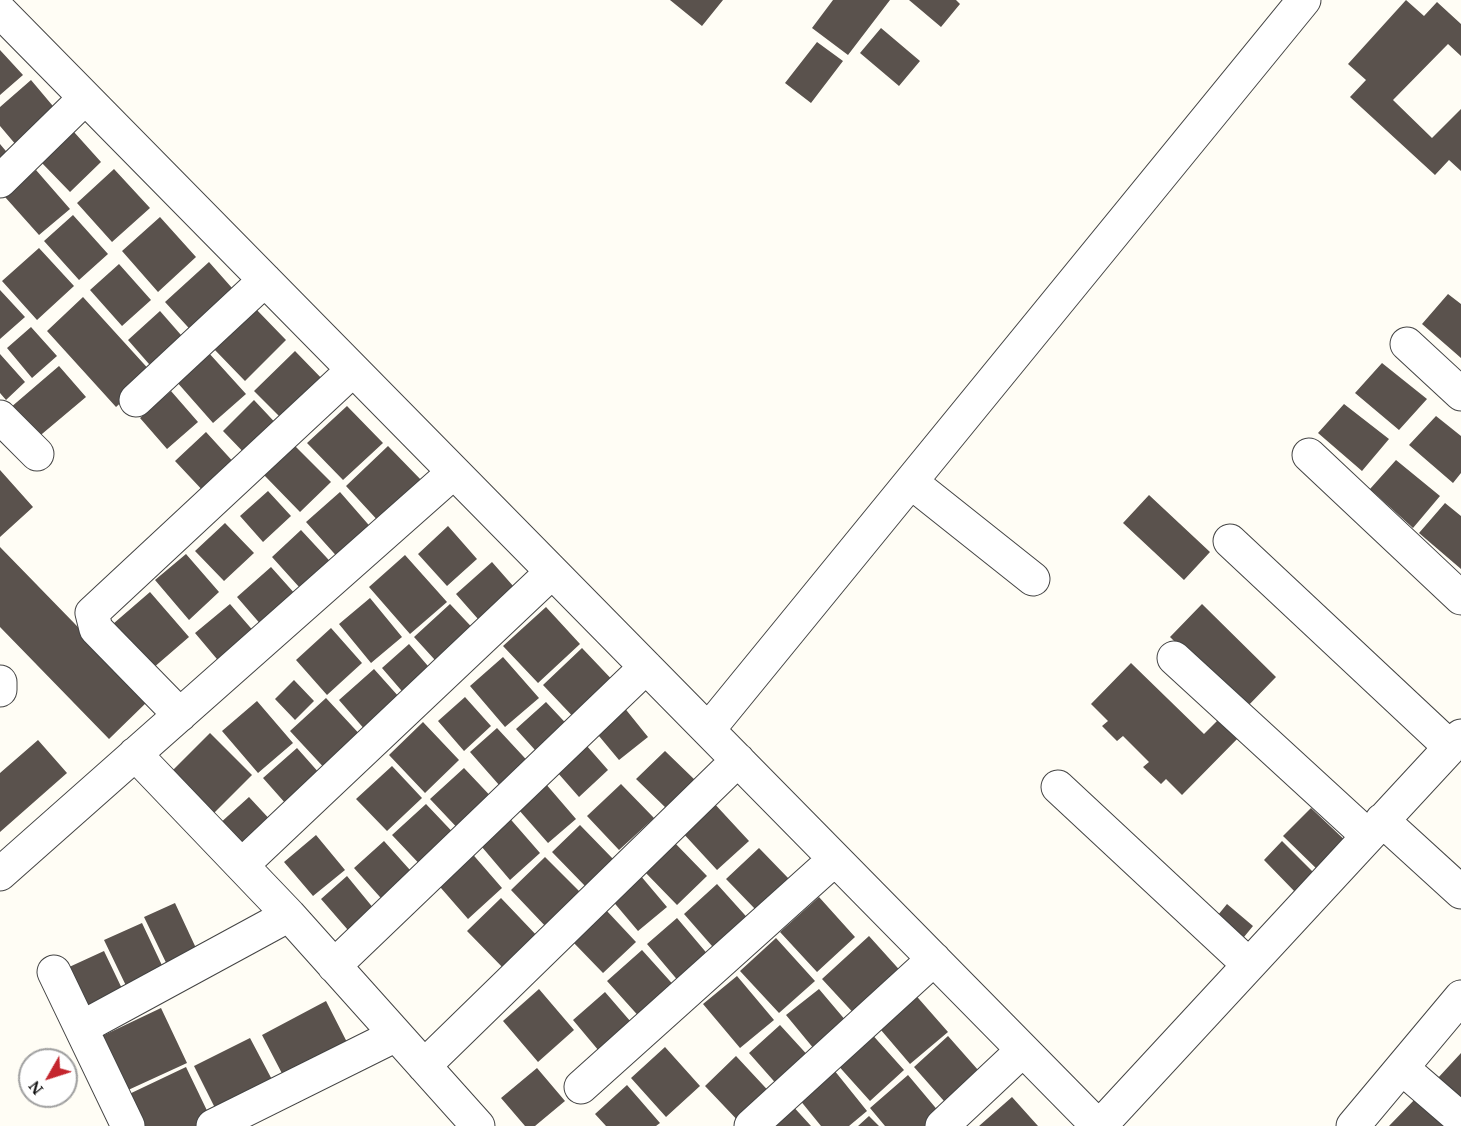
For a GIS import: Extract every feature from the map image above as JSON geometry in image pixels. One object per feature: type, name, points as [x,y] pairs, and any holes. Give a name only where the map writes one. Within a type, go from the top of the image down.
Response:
[{"type":"street","points":[[708,730],[1304,0]]},
{"type":"street","points":[[0,11],[1099,1126],[1456,741],[1230,542]]},
{"type":"street","points":[[0,181],[85,98]]},
{"type":"street","points":[[136,399],[265,280]]},
{"type":"street","points":[[1407,344],[1461,394]]},
{"type":"street","points":[[180,715],[96,629],[92,613],[353,370]]},
{"type":"street","points":[[0,417],[37,454]]},
{"type":"street","points":[[1309,455],[1461,598]]},
{"type":"street","points":[[0,874],[454,472]]},
{"type":"street","points":[[910,482],[1034,579]]},
{"type":"street","points":[[242,866],[552,572]]},
{"type":"street","points":[[1174,658],[1375,828],[1461,892]]},
{"type":"street","points":[[334,966],[646,667]]},
{"type":"street","points":[[0,682],[0,690]]},
{"type":"street","points":[[135,754],[289,915],[478,1126]]},
{"type":"street","points":[[424,1066],[738,760]]},
{"type":"street","points":[[1058,787],[1249,965]]},
{"type":"street","points":[[581,1087],[835,859]]},
{"type":"street","points":[[81,1028],[289,915]]},
{"type":"street","points":[[751,1126],[933,959]]},
{"type":"street","points":[[54,972],[128,1126]]},
{"type":"street","points":[[1353,1126],[1461,997]]},
{"type":"street","points":[[213,1126],[396,1035]]},
{"type":"street","points":[[942,1126],[1023,1050]]},
{"type":"street","points":[[1402,1068],[1461,1119]]},
{"type":"building","points":[[670,0],[723,0],[702,26]]},
{"type":"building","points":[[833,0],[890,0],[848,55],[812,28]]},
{"type":"building","points":[[909,0],[956,0],[960,4],[941,27]]},
{"type":"building","points":[[1406,0],[1424,16],[1437,2],[1461,24],[1461,56],[1448,44],[1393,100],[1432,138],[1461,109],[1461,171],[1449,160],[1435,175],[1350,97],[1366,80],[1348,64]]},
{"type":"building","points":[[881,28],[920,61],[899,86],[860,53]]},
{"type":"building","points":[[817,42],[843,61],[811,103],[785,83]]},
{"type":"building","points":[[0,50],[23,75],[0,95]]},
{"type":"building","points":[[31,80],[63,118],[22,152],[0,126],[0,107]]},
{"type":"building","points":[[74,132],[101,162],[70,192],[41,162]]},
{"type":"building","points":[[0,144],[16,163],[0,177]]},
{"type":"building","points":[[114,169],[150,208],[112,242],[77,203]]},
{"type":"building","points":[[36,170],[70,209],[39,235],[5,197]]},
{"type":"building","points":[[73,215],[108,254],[79,280],[44,241]]},
{"type":"building","points":[[160,217],[196,257],[158,292],[122,251]]},
{"type":"building","points":[[39,248],[74,286],[37,320],[2,281]]},
{"type":"building","points":[[209,262],[240,297],[197,337],[165,302]]},
{"type":"building","points":[[119,264],[151,300],[122,326],[90,290]]},
{"type":"building","points":[[0,290],[25,317],[0,339]]},
{"type":"building","points":[[1448,294],[1461,304],[1461,358],[1422,324]]},
{"type":"building","points":[[83,297],[153,374],[116,407],[47,331]]},
{"type":"building","points":[[254,307],[286,340],[245,381],[213,348]]},
{"type":"building","points":[[160,311],[188,343],[156,372],[128,340]]},
{"type":"building","points":[[31,327],[57,356],[32,378],[7,348]]},
{"type":"building","points":[[295,351],[328,385],[287,424],[254,391]]},
{"type":"building","points":[[208,352],[246,394],[213,423],[176,381]]},
{"type":"building","points":[[0,354],[25,382],[6,400],[0,393]]},
{"type":"building","points":[[1382,363],[1427,399],[1399,430],[1355,393]]},
{"type":"building","points":[[59,366],[86,397],[36,439],[10,408]]},
{"type":"building","points":[[171,391],[198,422],[167,449],[140,418]]},
{"type":"building","points":[[254,400],[283,431],[252,461],[223,431]]},
{"type":"building","points":[[1344,404],[1389,439],[1362,471],[1318,433]]},
{"type":"building","points":[[347,406],[383,443],[343,480],[307,443]]},
{"type":"building","points":[[1436,416],[1461,436],[1461,473],[1453,483],[1409,445]]},
{"type":"building","points":[[206,432],[237,466],[206,494],[175,461]]},
{"type":"building","points":[[294,445],[331,482],[300,512],[264,475]]},
{"type":"building","points":[[388,446],[424,483],[381,524],[346,486]]},
{"type":"building","points":[[1396,460],[1440,496],[1413,528],[1370,489]]},
{"type":"building","points":[[0,470],[33,507],[0,537]]},
{"type":"building","points":[[268,491],[291,516],[263,542],[240,516]]},
{"type":"building","points":[[340,492],[374,531],[341,561],[306,522]]},
{"type":"building","points":[[1149,495],[1210,552],[1184,580],[1123,523]]},
{"type":"building","points":[[1445,503],[1461,516],[1461,569],[1419,533]]},
{"type":"building","points":[[225,523],[254,553],[224,581],[195,551]]},
{"type":"building","points":[[448,526],[477,559],[447,586],[418,554]]},
{"type":"building","points":[[301,530],[339,571],[309,598],[272,557]]},
{"type":"building","points":[[0,547],[149,700],[109,739],[0,627]]},
{"type":"building","points":[[186,554],[219,592],[189,620],[155,580]]},
{"type":"building","points":[[405,555],[447,602],[410,634],[369,587]]},
{"type":"building","points":[[492,562],[521,595],[485,627],[456,594]]},
{"type":"building","points":[[271,567],[304,604],[269,634],[237,597]]},
{"type":"building","points":[[150,592],[189,637],[145,675],[106,630]]},
{"type":"building","points":[[370,598],[402,637],[371,663],[339,624]]},
{"type":"building","points":[[230,604],[262,641],[227,671],[195,633]]},
{"type":"building","points":[[450,604],[481,637],[445,671],[414,637]]},
{"type":"building","points":[[1202,604],[1276,677],[1244,710],[1170,637]]},
{"type":"building","points":[[546,607],[580,644],[538,683],[503,646]]},
{"type":"building","points":[[331,628],[362,663],[327,695],[296,660]]},
{"type":"building","points":[[409,644],[434,673],[407,697],[382,668]]},
{"type":"building","points":[[582,648],[619,687],[580,724],[543,685]]},
{"type":"building","points":[[503,657],[539,698],[505,727],[470,686]]},
{"type":"building","points":[[1131,663],[1204,734],[1227,711],[1246,730],[1182,795],[1166,779],[1161,784],[1143,767],[1149,762],[1123,736],[1117,741],[1102,726],[1108,721],[1091,704]]},
{"type":"building","points":[[374,669],[408,707],[373,739],[339,700]]},
{"type":"building","points":[[294,680],[314,701],[295,720],[275,699]]},
{"type":"building","points":[[465,697],[491,726],[464,751],[438,721]]},
{"type":"building","points":[[326,698],[365,740],[329,773],[290,731]]},
{"type":"building","points":[[257,701],[293,743],[258,773],[222,731]]},
{"type":"building","points":[[546,702],[575,733],[545,761],[516,729]]},
{"type":"building","points":[[623,706],[648,737],[619,760],[594,730]]},
{"type":"building","points":[[423,722],[459,760],[425,793],[389,755]]},
{"type":"building","points":[[497,728],[535,769],[507,794],[470,752]]},
{"type":"building","points":[[210,733],[252,775],[205,822],[163,780]]},
{"type":"building","points":[[579,737],[608,770],[579,797],[550,764]]},
{"type":"building","points":[[38,740],[67,773],[0,832],[0,773]]},
{"type":"building","points":[[297,748],[328,783],[294,813],[263,778]]},
{"type":"building","points":[[665,751],[695,780],[666,808],[636,779]]},
{"type":"building","points":[[392,766],[422,798],[387,831],[356,799]]},
{"type":"building","points":[[464,768],[498,804],[464,835],[430,799]]},
{"type":"building","points":[[539,776],[576,819],[548,843],[511,801]]},
{"type":"building","points":[[621,784],[654,818],[619,850],[587,816]]},
{"type":"building","points":[[249,797],[275,825],[243,853],[218,825]]},
{"type":"building","points":[[712,801],[749,841],[717,870],[681,831]]},
{"type":"building","points":[[426,804],[462,842],[428,873],[392,835]]},
{"type":"building","points":[[1311,808],[1350,845],[1322,874],[1283,836]]},
{"type":"building","points":[[506,814],[540,853],[510,880],[476,840]]},
{"type":"building","points":[[580,825],[614,860],[586,887],[552,852]]},
{"type":"building","points":[[316,835],[345,870],[313,896],[284,862]]},
{"type":"building","points":[[384,841],[418,879],[388,906],[354,868]]},
{"type":"building","points":[[673,841],[707,876],[677,905],[643,870]]},
{"type":"building","points":[[1282,841],[1316,875],[1297,894],[1264,860]]},
{"type":"building","points":[[759,848],[790,880],[757,911],[726,879]]},
{"type":"building","points":[[469,850],[502,888],[468,919],[434,880]]},
{"type":"building","points":[[545,857],[583,895],[548,929],[511,890]]},
{"type":"building","points":[[640,875],[667,907],[638,931],[611,899]]},
{"type":"building","points":[[347,876],[379,915],[354,937],[321,899]]},
{"type":"building","points":[[717,884],[753,924],[719,954],[684,914]]},
{"type":"building","points":[[819,897],[855,937],[817,972],[780,932]]},
{"type":"building","points":[[501,898],[540,939],[507,972],[467,931]]},
{"type":"building","points":[[175,903],[202,961],[172,975],[144,917]]},
{"type":"building","points":[[1227,904],[1253,926],[1235,948],[1209,926]]},
{"type":"building","points":[[606,910],[636,942],[603,973],[572,941]]},
{"type":"building","points":[[677,918],[710,957],[680,983],[647,944]]},
{"type":"building","points":[[142,923],[167,976],[130,994],[104,940]]},
{"type":"building","points":[[869,936],[905,976],[859,1019],[822,979]]},
{"type":"building","points":[[776,938],[815,981],[779,1013],[740,971]]},
{"type":"building","points":[[642,950],[678,990],[643,1021],[607,981]]},
{"type":"building","points":[[104,951],[127,999],[90,1016],[67,968]]},
{"type":"building","points":[[737,976],[774,1020],[740,1048],[703,1004]]},
{"type":"building","points":[[539,989],[574,1030],[538,1062],[503,1021]]},
{"type":"building","points":[[819,989],[852,1028],[819,1055],[786,1015]]},
{"type":"building","points":[[912,991],[948,1032],[910,1064],[875,1023]]},
{"type":"building","points":[[605,992],[637,1029],[604,1057],[573,1020]]},
{"type":"building","points":[[326,1001],[352,1052],[288,1085],[262,1035]]},
{"type":"building","points":[[161,1008],[187,1063],[126,1091],[100,1037]]},
{"type":"building","points":[[780,1025],[812,1060],[780,1088],[749,1053]]},
{"type":"building","points":[[869,1031],[904,1070],[870,1101],[835,1062]]},
{"type":"building","points":[[948,1036],[986,1079],[951,1109],[914,1067]]},
{"type":"building","points":[[250,1038],[277,1089],[220,1118],[194,1066]]},
{"type":"building","points":[[665,1047],[700,1086],[666,1117],[631,1078]]},
{"type":"building","points":[[1461,1053],[1461,1101],[1437,1079]]},
{"type":"building","points":[[736,1056],[776,1099],[743,1126],[705,1086]]},
{"type":"building","points":[[830,1065],[867,1111],[849,1126],[821,1126],[795,1094]]},
{"type":"building","points":[[186,1067],[213,1123],[207,1126],[140,1126],[125,1096]]},
{"type":"building","points":[[537,1068],[565,1101],[535,1126],[525,1126],[501,1098]]},
{"type":"building","points":[[908,1075],[945,1119],[937,1126],[885,1126],[870,1108]]},
{"type":"building","points":[[627,1085],[660,1123],[656,1126],[606,1126],[595,1114]]},
{"type":"building","points":[[1418,1096],[1449,1126],[1389,1126]]},
{"type":"building","points":[[1012,1097],[1038,1126],[979,1126]]},
{"type":"building","points":[[790,1103],[811,1126],[766,1126]]},
{"type":"building","points":[[869,1116],[879,1126],[858,1126]]}]
